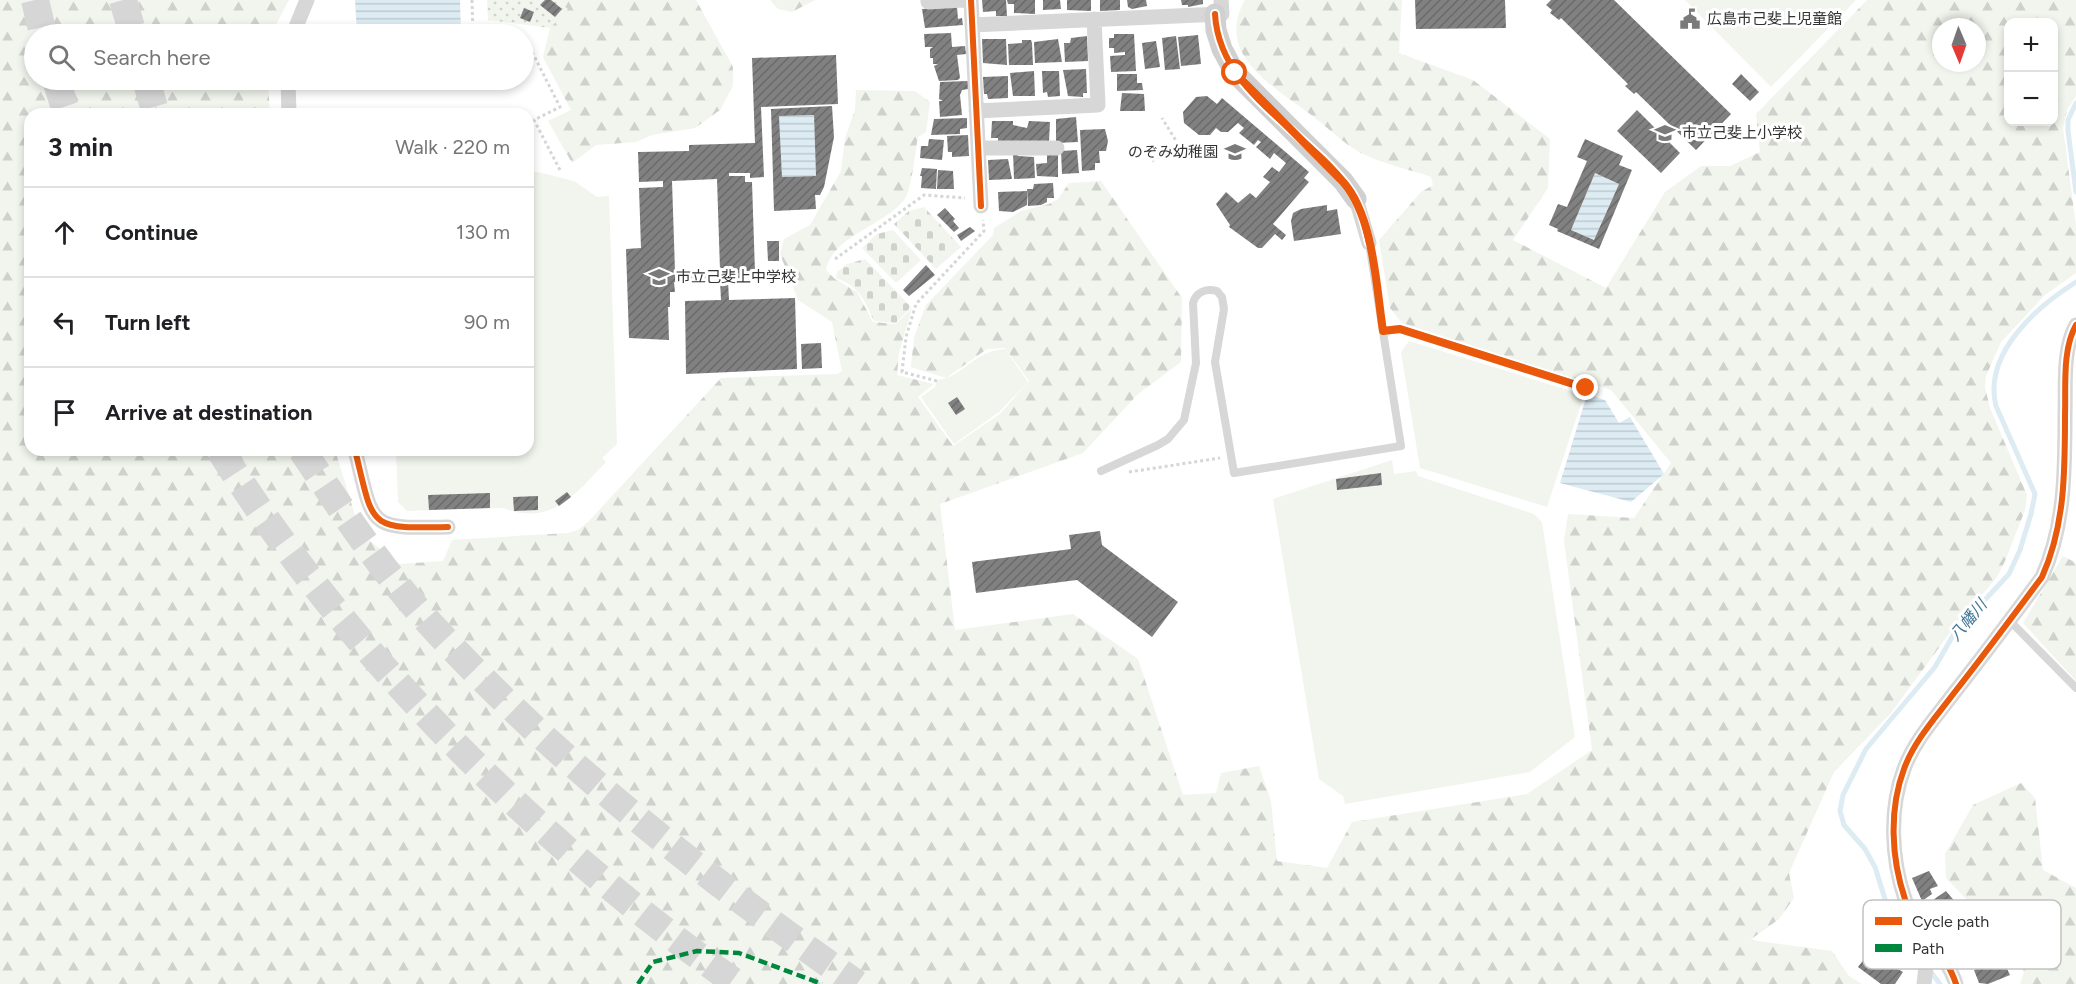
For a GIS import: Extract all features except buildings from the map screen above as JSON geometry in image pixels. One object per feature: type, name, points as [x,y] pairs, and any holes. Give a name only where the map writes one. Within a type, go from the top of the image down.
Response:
[{"type":"street","points":[[297,24],[307,0]]},
{"type":"street","points":[[928,0],[964,0]]},
{"type":"street","points":[[971,0],[981,202]]},
{"type":"street","points":[[972,25],[1094,19],[1218,7],[1216,30],[1222,49],[1235,73],[1343,182],[1356,199],[1369,243]]},
{"type":"street","points":[[976,111],[1098,105],[1094,19]]},
{"type":"street","points":[[288,90],[289,108]]},
{"type":"street","points":[[978,148],[1057,148]]},
{"type":"street","points":[[1907,900],[1896,867],[1894,831],[1903,770],[1914,747],[2042,577],[2053,553],[2061,516],[2065,476],[2071,387],[2068,349],[2076,325]]},
{"type":"street","points":[[356,456],[367,501],[378,520],[392,527],[448,527]]},
{"type":"street","points":[[1950,969],[1956,984]]},
{"type":"lane","points":[[1101,471],[1168,439],[1184,420],[1197,363],[1193,303],[1196,296],[1205,290],[1217,291],[1224,302],[1215,362],[1234,473],[1401,446],[1369,243]]},
{"type":"lane","points":[[1383,331],[1400,329],[1586,388]]},
{"type":"lane","points":[[2010,621],[2076,688]]},
{"type":"path","points":[[472,0],[473,24]]},
{"type":"path","points":[[534,56],[560,107],[534,120],[561,172]]},
{"type":"path","points":[[1152,161],[1178,144],[1162,118]]},
{"type":"path","points":[[835,259],[924,195],[981,202]]},
{"type":"path","points":[[937,381],[902,372],[906,337],[916,304],[984,231]]},
{"type":"path","points":[[1137,471],[1222,458]]},
{"type":"green space","points":[[0,0],[289,0],[276,24],[24,24],[24,90],[269,90],[270,108],[24,108],[24,456],[337,456],[355,515],[369,540],[399,564],[443,561],[452,540],[568,533],[578,530],[589,521],[721,378],[837,374],[842,371],[832,322],[798,300],[780,254],[784,239],[810,225],[841,171],[845,138],[855,110],[856,90],[915,91],[930,102],[926,132],[918,137],[911,179],[904,200],[884,217],[848,239],[838,248],[826,270],[835,279],[857,292],[873,322],[896,324],[912,308],[899,353],[897,375],[934,384],[918,397],[953,446],[1000,414],[1029,381],[1005,348],[987,349],[946,378],[911,367],[914,337],[926,305],[993,235],[994,228],[1021,211],[1049,204],[1058,199],[1069,183],[1101,181],[1182,298],[1181,362],[1138,394],[1083,453],[940,504],[955,630],[1073,614],[1138,659],[1183,795],[1216,793],[1221,773],[1259,766],[1271,801],[1277,861],[1327,868],[1352,822],[1527,794],[1592,750],[1564,541],[1568,514],[1634,518],[1671,463],[1611,390],[1402,323],[1390,308],[1379,240],[1421,192],[1433,185],[1431,177],[1361,153],[1265,80],[1242,52],[1237,37],[1237,19],[1245,0],[1402,0],[1399,53],[1473,80],[1550,139],[1548,188],[1513,240],[1606,288],[1665,192],[1701,166],[1730,166],[1760,152],[1756,114],[1867,0],[2076,0],[2076,96],[2067,110],[2063,128],[2076,226],[2076,273],[2045,295],[2001,342],[1986,376],[1985,387],[1990,408],[2027,495],[2025,510],[1997,577],[1949,634],[1891,713],[1834,772],[1789,873],[1794,898],[1779,919],[1750,940],[1832,951],[1849,976],[1862,984],[0,984]]},
{"type":"green space","points":[[487,0],[556,0],[568,9],[550,28],[534,26],[534,24],[488,20]]},
{"type":"green space","points":[[556,0],[696,0],[733,67],[733,86],[720,110],[695,128],[652,135],[636,142],[596,145],[572,163],[548,121],[571,110],[543,57],[550,28],[567,9]]},
{"type":"green space","points":[[770,0],[815,0],[792,12],[778,9]]},
{"type":"green space","points":[[1685,0],[1856,0],[1771,87]]},
{"type":"green space","points":[[534,172],[574,181],[597,197],[609,196],[617,444],[602,458],[606,462],[573,496],[549,510],[535,513],[520,513],[503,508],[407,511],[398,502],[396,456],[534,456]]},
{"type":"green space","points":[[924,207],[961,247],[936,269],[894,224],[909,211]]},
{"type":"green space","points":[[893,230],[921,260],[896,283],[862,248],[877,234]]},
{"type":"green space","points":[[865,259],[911,307],[896,323],[874,321],[864,300],[856,290],[836,278],[837,272],[847,264]]},
{"type":"green space","points":[[1409,341],[1584,395],[1547,507],[1420,468],[1401,352]]},
{"type":"green space","points":[[1005,349],[1028,382],[999,412],[954,444],[921,397],[935,387],[937,380],[954,375],[984,354]]},
{"type":"green space","points":[[1392,460],[1394,474],[1416,471],[1418,476],[1534,514],[1542,522],[1575,737],[1530,772],[1345,804],[1343,796],[1319,779],[1273,499]]},
{"type":"green space","points":[[2063,556],[2076,563],[2076,681],[2023,623]]},
{"type":"green space","points":[[2021,783],[2035,798],[2043,870],[2076,888],[2076,984],[2020,984],[2024,972],[2022,969],[2061,969],[2061,900],[1967,900],[1946,878],[1945,854],[1973,805]]},
{"type":"shaded area","points":[[355,0],[460,0],[461,24],[356,24]]},
{"type":"shaded area","points":[[814,115],[816,176],[782,177],[779,116]]},
{"type":"shaded area","points":[[1595,173],[1619,184],[1594,240],[1571,230]]},
{"type":"shaded area","points":[[1590,395],[1605,400],[1619,423],[1630,417],[1664,474],[1631,502],[1560,483],[1586,398]]},
{"type":"waterway","name":"八幡川","points":[[2076,103],[2068,120],[2076,192]]},
{"type":"waterway","name":"八幡川","points":[[1885,900],[1875,867],[1865,849],[1844,825],[1840,811],[1843,795],[1866,749],[1935,667],[1955,632],[2009,574],[2020,550],[2035,494],[1996,406],[1994,387],[1997,368],[2016,334],[2045,305],[2076,282]]},
{"type":"waterway","name":"八幡川","points":[[1930,971],[1940,984]]},
{"type":"tunnel","points":[[35,0],[41,24]]},
{"type":"tunnel","points":[[123,0],[130,24]]},
{"type":"tunnel","points":[[59,90],[65,108]]},
{"type":"tunnel","points":[[149,90],[154,108]]},
{"type":"tunnel","points":[[224,456],[271,526],[327,600],[388,672],[453,742],[591,871],[663,930],[737,984]]},
{"type":"tunnel","points":[[306,456],[398,586],[434,628],[532,727],[636,818],[690,861],[857,984]]},
{"type":"marked path","points":[[638,984],[653,962],[697,951],[739,953],[822,984]]},
{"type":"cycle path","points":[[971,0],[981,206]]},
{"type":"cycle path","points":[[1215,14],[1220,41],[1232,66],[1267,108],[1330,166],[1348,187],[1359,207],[1369,243]]},
{"type":"cycle path","points":[[1905,900],[1897,867],[1894,817],[1899,784],[1908,759],[1919,739],[2042,577],[2050,558],[2062,498],[2067,357],[2076,325]]},
{"type":"cycle path","points":[[356,456],[366,495],[371,509],[378,518],[388,524],[402,527],[448,527]]},
{"type":"cycle path","points":[[1950,969],[1956,984]]},
{"type":"place","name":"広島市己斐上児童館","points":[[1690,19]]},
{"type":"place","name":"市立己斐上小学校","points":[[1665,133]]},
{"type":"place","name":"のぞみ幼稚園","points":[[1235,152]]},
{"type":"place","name":"市立己斐上中学校","points":[[659,277]]},
{"type":"route","points":[[1235,73],[1348,187],[1356,199],[1362,212],[1369,243],[1383,331],[1400,329],[1586,388]]}]
